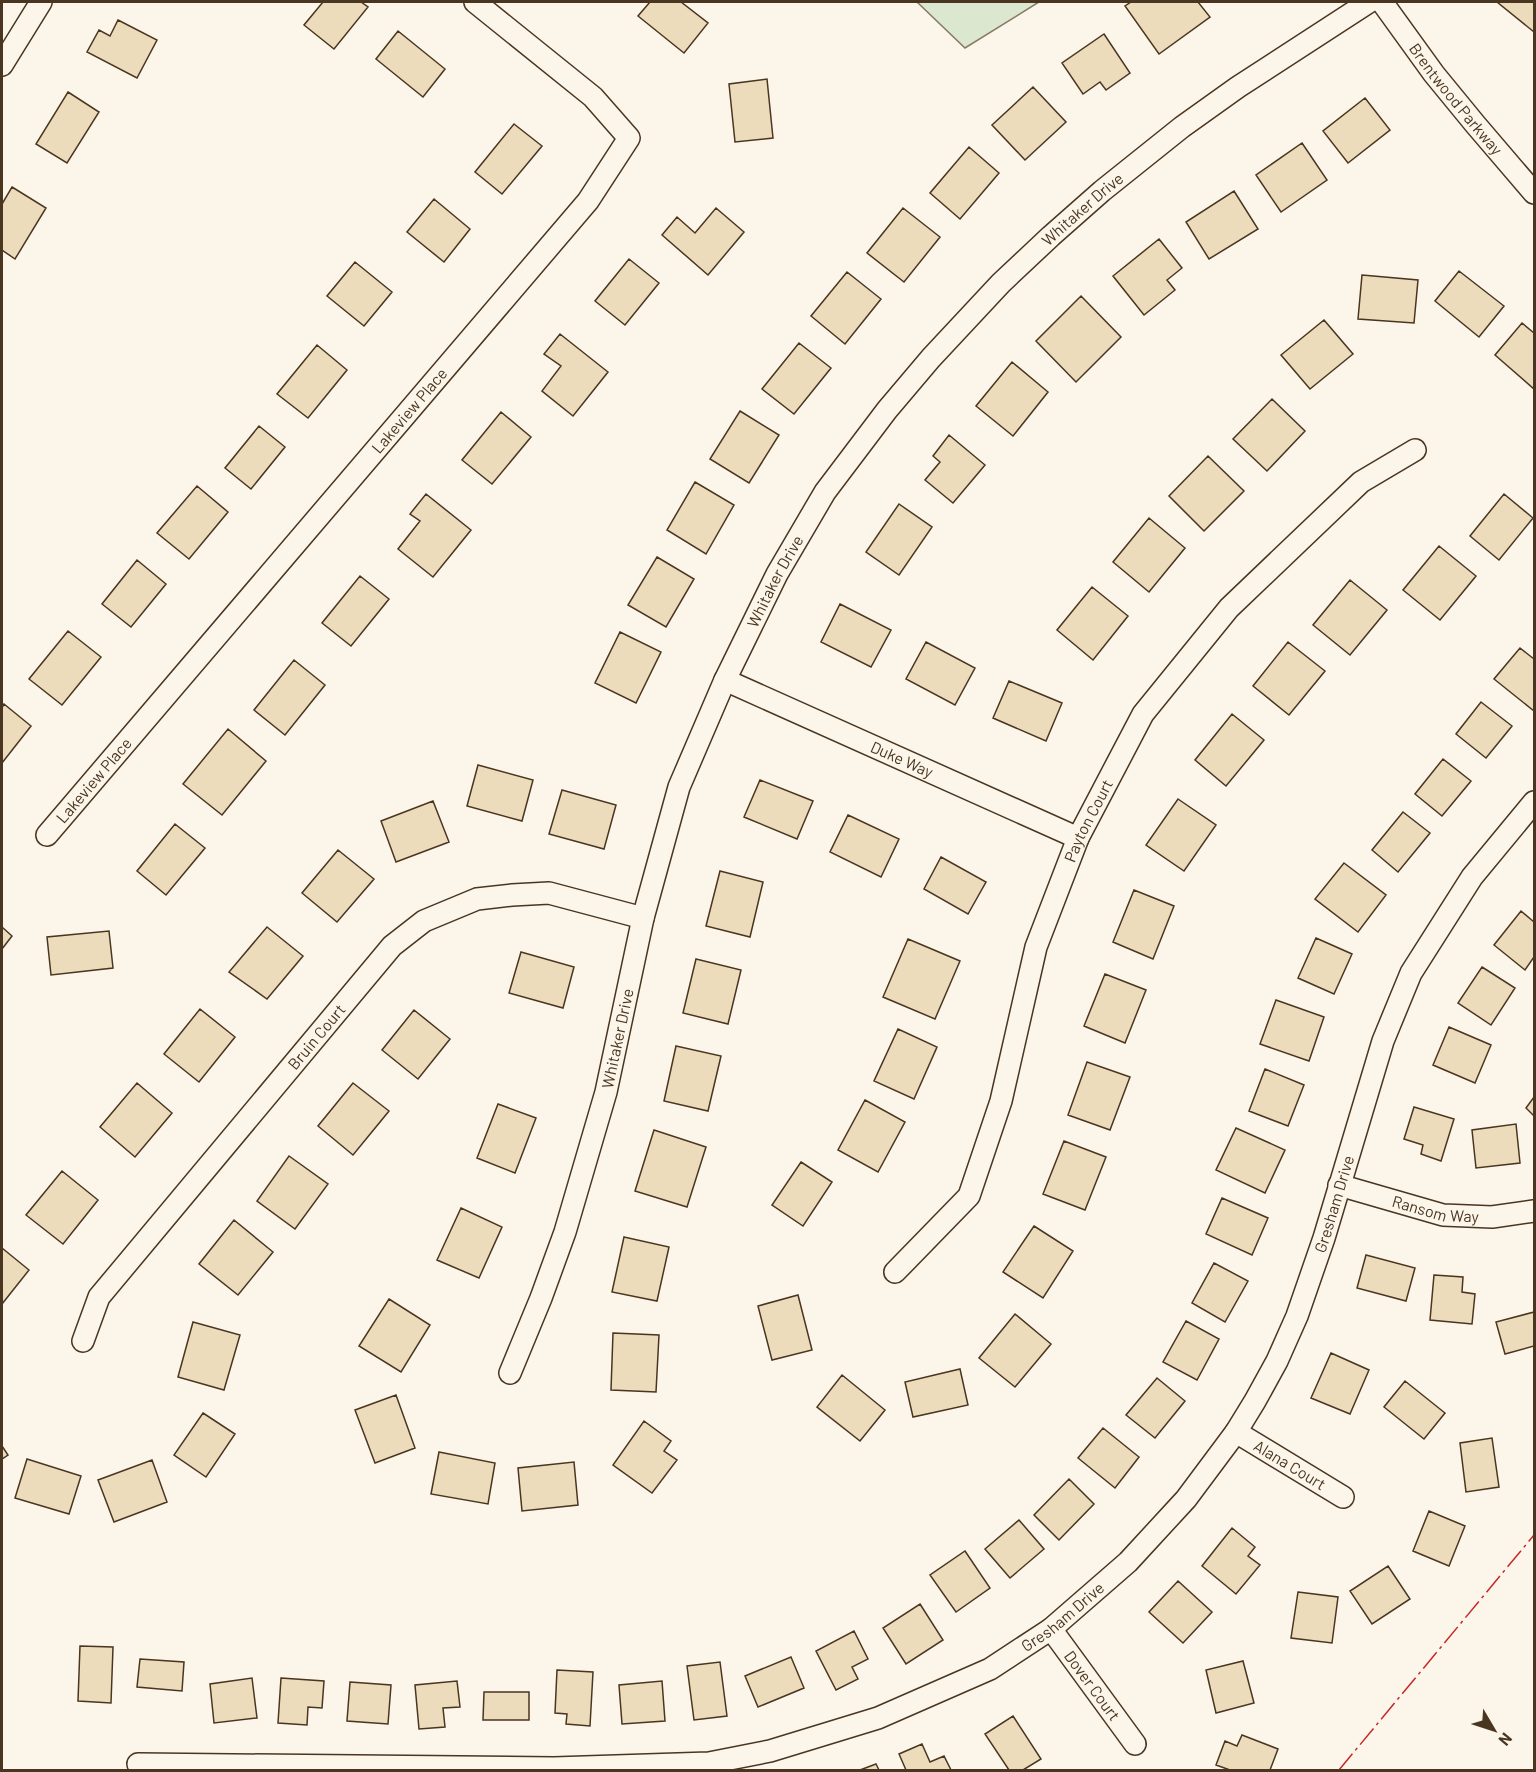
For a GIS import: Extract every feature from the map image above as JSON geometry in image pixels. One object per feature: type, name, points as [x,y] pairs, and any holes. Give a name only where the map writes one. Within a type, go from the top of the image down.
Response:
[{"type":"street","points":[[2,65],[41,2]]},
{"type":"street","name":"Lakeview Place","points":[[47,835],[588,201],[629,138],[593,97],[475,2]]},
{"type":"street","name":"Whitaker Drive","points":[[510,1373],[565,1232],[606,1092],[643,918],[679,787],[725,680],[777,574],[825,492],[887,410],[954,333],[1026,260],[1102,191],[1238,87],[1369,2]]},
{"type":"street","name":"Brentwood Parkway","points":[[1382,2],[1434,74],[1534,193]]},
{"type":"street","name":"Payton Court","points":[[895,1272],[969,1196],[1001,1101],[1036,947],[1078,838],[1143,714],[1229,608],[1361,482],[1415,450]]},
{"type":"street","name":"Duke Way","points":[[725,680],[1078,838]]},
{"type":"street","name":"Gresham Drive","points":[[138,1764],[554,1768],[710,1763],[770,1751],[878,1718],[990,1669],[1052,1629],[1128,1562],[1186,1499],[1236,1432],[1276,1361],[1297,1316],[1324,1238],[1383,1041],[1411,973],[1472,877],[1534,802]]},
{"type":"street","name":"Bruin Court","points":[[83,1341],[99,1298],[392,946],[424,921],[477,899],[549,893],[643,918]]},
{"type":"street","name":"Ransom Way","points":[[1339,1185],[1443,1215],[1484,1218],[1534,1211]]},
{"type":"street","name":"Alana Court","points":[[1236,1432],[1343,1497]]},
{"type":"street","name":"Dover Court","points":[[1052,1629],[1135,1744]]},
{"type":"green space","points":[[917,2],[1039,2],[965,48]]},
{"type":"building","points":[[323,2],[361,2],[368,7],[334,49],[304,25]]},
{"type":"building","points":[[650,2],[681,2],[708,23],[684,53],[638,16]]},
{"type":"building","points":[[1131,2],[1198,2],[1210,17],[1159,54],[1125,6]]},
{"type":"building","points":[[1497,2],[1534,2],[1534,32]]},
{"type":"building","points":[[118,20],[157,40],[137,78],[87,52],[99,30],[110,36]]},
{"type":"building","points":[[398,31],[445,69],[423,97],[376,59]]},
{"type":"building","points":[[1104,34],[1130,73],[1106,90],[1100,82],[1083,94],[1062,63]]},
{"type":"building","points":[[767,79],[773,138],[735,142],[729,84]]},
{"type":"building","points":[[1033,87],[1066,122],[1025,160],[992,125]]},
{"type":"building","points":[[68,92],[99,112],[67,163],[36,144]]},
{"type":"building","points":[[1365,98],[1390,130],[1348,163],[1323,131]]},
{"type":"building","points":[[514,124],[542,146],[502,194],[475,172]]},
{"type":"building","points":[[1302,143],[1327,180],[1281,212],[1256,175]]},
{"type":"building","points":[[969,147],[999,173],[960,219],[930,193]]},
{"type":"building","points":[[12,187],[46,208],[15,259],[2,250],[2,204]]},
{"type":"building","points":[[1234,191],[1258,229],[1209,259],[1186,222]]},
{"type":"building","points":[[434,199],[470,229],[444,262],[407,232]]},
{"type":"building","points":[[716,208],[744,232],[708,275],[662,235],[677,217],[695,233]]},
{"type":"building","points":[[903,208],[940,237],[904,282],[867,253]]},
{"type":"building","points":[[1159,239],[1182,268],[1167,280],[1175,290],[1144,315],[1113,276]]},
{"type":"building","points":[[629,259],[659,283],[625,325],[595,301]]},
{"type":"building","points":[[355,262],[392,292],[364,326],[327,296]]},
{"type":"building","points":[[1459,271],[1504,306],[1479,337],[1435,301]]},
{"type":"building","points":[[847,272],[881,299],[845,344],[811,316]]},
{"type":"building","points":[[1362,275],[1418,280],[1414,323],[1358,319]]},
{"type":"building","points":[[1081,296],[1121,337],[1076,382],[1036,341]]},
{"type":"building","points":[[1324,320],[1353,354],[1310,389],[1281,355]]},
{"type":"building","points":[[1522,323],[1534,333],[1534,389],[1495,355]]},
{"type":"building","points":[[560,334],[608,372],[573,416],[542,391],[561,366],[544,354]]},
{"type":"building","points":[[799,343],[831,368],[794,414],[762,389]]},
{"type":"building","points":[[317,345],[347,370],[308,418],[277,394]]},
{"type":"building","points":[[1012,362],[1048,392],[1013,436],[976,406]]},
{"type":"building","points":[[1272,399],[1305,431],[1267,471],[1233,439]]},
{"type":"building","points":[[740,411],[779,435],[749,483],[710,459]]},
{"type":"building","points":[[501,412],[531,437],[492,484],[462,460]]},
{"type":"building","points":[[259,426],[285,447],[251,489],[225,468]]},
{"type":"building","points":[[949,435],[985,465],[953,503],[925,480],[940,462],[933,456]]},
{"type":"building","points":[[1208,456],[1244,491],[1204,531],[1169,496]]},
{"type":"building","points":[[695,482],[734,505],[706,554],[667,530]]},
{"type":"building","points":[[197,486],[228,512],[189,559],[157,533]]},
{"type":"building","points":[[426,494],[471,530],[433,577],[398,549],[420,521],[410,514]]},
{"type":"building","points":[[1504,494],[1533,518],[1499,560],[1470,536]]},
{"type":"building","points":[[899,504],[932,527],[899,575],[866,552]]},
{"type":"building","points":[[1149,518],[1185,548],[1149,592],[1113,562]]},
{"type":"building","points":[[1439,546],[1476,576],[1440,620],[1403,590]]},
{"type":"building","points":[[657,557],[694,579],[666,627],[628,605]]},
{"type":"building","points":[[137,560],[166,584],[131,627],[102,604]]},
{"type":"building","points":[[360,576],[389,599],[351,646],[322,623]]},
{"type":"building","points":[[1350,580],[1387,610],[1350,655],[1313,625]]},
{"type":"building","points":[[1092,587],[1128,616],[1093,660],[1057,630]]},
{"type":"building","points":[[840,604],[891,630],[871,667],[821,642]]},
{"type":"building","points":[[68,631],[101,657],[62,705],[29,679]]},
{"type":"building","points":[[620,632],[661,652],[636,703],[595,683]]},
{"type":"building","points":[[926,642],[975,668],[955,705],[906,679]]},
{"type":"building","points":[[1288,642],[1325,671],[1289,715],[1253,686]]},
{"type":"building","points":[[1520,648],[1534,659],[1534,711],[1494,679]]},
{"type":"building","points":[[294,660],[325,685],[285,735],[254,710]]},
{"type":"building","points":[[1009,681],[1062,703],[1046,741],[993,718]]},
{"type":"building","points":[[1481,702],[1512,726],[1486,758],[1456,734]]},
{"type":"building","points":[[4,704],[31,726],[2,763],[2,708]]},
{"type":"building","points":[[1232,714],[1264,740],[1226,786],[1195,760]]},
{"type":"building","points":[[228,729],[266,761],[222,815],[183,784]]},
{"type":"building","points":[[1443,759],[1471,781],[1442,816],[1415,794]]},
{"type":"building","points":[[478,765],[533,780],[522,821],[467,806]]},
{"type":"building","points":[[760,780],[813,801],[797,839],[744,817]]},
{"type":"building","points":[[562,790],[616,805],[604,849],[549,834]]},
{"type":"building","points":[[1178,799],[1216,825],[1184,871],[1146,845]]},
{"type":"building","points":[[433,801],[449,842],[396,862],[381,821]]},
{"type":"building","points":[[1403,812],[1430,833],[1398,872],[1372,850]]},
{"type":"building","points":[[848,815],[899,839],[881,877],[830,852]]},
{"type":"building","points":[[175,824],[205,848],[166,895],[137,871]]},
{"type":"building","points":[[338,850],[374,879],[337,922],[302,893]]},
{"type":"building","points":[[941,857],[986,882],[968,914],[924,889]]},
{"type":"building","points":[[1344,863],[1386,895],[1358,932],[1315,899]]},
{"type":"building","points":[[720,871],[763,882],[750,937],[706,926]]},
{"type":"building","points":[[1134,890],[1174,906],[1153,959],[1113,942]]},
{"type":"building","points":[[1521,911],[1534,922],[1534,957],[1525,970],[1494,945]]},
{"type":"building","points":[[2,927],[12,936],[2,949]]},
{"type":"building","points":[[267,927],[303,956],[267,999],[229,972]]},
{"type":"building","points":[[109,931],[113,968],[51,975],[47,937]]},
{"type":"building","points":[[1316,938],[1352,954],[1334,994],[1298,978]]},
{"type":"building","points":[[908,939],[960,961],[935,1019],[883,997]]},
{"type":"building","points":[[521,952],[574,967],[563,1008],[509,993]]},
{"type":"building","points":[[696,959],[741,970],[728,1024],[683,1013]]},
{"type":"building","points":[[1482,967],[1515,988],[1491,1025],[1458,1003]]},
{"type":"building","points":[[1105,974],[1146,990],[1125,1043],[1084,1026]]},
{"type":"building","points":[[1276,1000],[1324,1017],[1309,1061],[1260,1044]]},
{"type":"building","points":[[200,1009],[235,1037],[199,1082],[164,1054]]},
{"type":"building","points":[[414,1010],[450,1039],[418,1079],[382,1050]]},
{"type":"building","points":[[1449,1027],[1491,1045],[1475,1083],[1433,1065]]},
{"type":"building","points":[[898,1029],[937,1047],[914,1099],[874,1081]]},
{"type":"building","points":[[676,1046],[721,1056],[708,1111],[664,1101]]},
{"type":"building","points":[[1087,1062],[1130,1077],[1110,1130],[1068,1115]]},
{"type":"building","points":[[1265,1069],[1304,1085],[1288,1126],[1249,1111]]},
{"type":"building","points":[[137,1083],[172,1113],[135,1157],[100,1127]]},
{"type":"building","points":[[353,1083],[389,1111],[353,1155],[318,1126]]},
{"type":"building","points":[[1534,1097],[1534,1116],[1526,1108]]},
{"type":"building","points":[[865,1100],[905,1122],[878,1172],[838,1150]]},
{"type":"building","points":[[498,1104],[536,1118],[515,1173],[477,1158]]},
{"type":"building","points":[[1414,1107],[1454,1119],[1441,1161],[1421,1154],[1423,1145],[1404,1139]]},
{"type":"building","points":[[1516,1124],[1520,1163],[1476,1168],[1472,1130]]},
{"type":"building","points":[[1236,1128],[1285,1150],[1265,1193],[1216,1170]]},
{"type":"building","points":[[654,1130],[706,1147],[687,1207],[635,1191]]},
{"type":"building","points":[[1064,1141],[1106,1157],[1085,1210],[1043,1194]]},
{"type":"building","points":[[289,1156],[328,1184],[295,1229],[257,1201]]},
{"type":"building","points":[[801,1162],[832,1182],[803,1226],[772,1205]]},
{"type":"building","points":[[62,1171],[98,1200],[63,1244],[26,1215]]},
{"type":"building","points":[[1222,1198],[1268,1218],[1252,1255],[1206,1234]]},
{"type":"building","points":[[461,1208],[502,1227],[479,1278],[437,1260]]},
{"type":"building","points":[[234,1220],[273,1252],[238,1295],[199,1264]]},
{"type":"building","points":[[1034,1226],[1073,1251],[1043,1298],[1003,1272]]},
{"type":"building","points":[[624,1237],[669,1247],[657,1301],[612,1292]]},
{"type":"building","points":[[2,1248],[29,1270],[2,1304]]},
{"type":"building","points":[[1366,1255],[1415,1268],[1406,1301],[1357,1288]]},
{"type":"building","points":[[1214,1263],[1248,1281],[1225,1322],[1192,1303]]},
{"type":"building","points":[[1434,1275],[1463,1277],[1462,1292],[1475,1294],[1472,1324],[1430,1320]]},
{"type":"building","points":[[798,1295],[812,1350],[772,1360],[758,1306]]},
{"type":"building","points":[[389,1299],[430,1325],[401,1372],[359,1346]]},
{"type":"building","points":[[1534,1312],[1534,1346],[1505,1354],[1496,1322]]},
{"type":"building","points":[[1015,1314],[1051,1344],[1015,1387],[979,1358]]},
{"type":"building","points":[[1186,1321],[1219,1339],[1197,1380],[1163,1362]]},
{"type":"building","points":[[193,1322],[240,1335],[224,1390],[178,1377]]},
{"type":"building","points":[[613,1333],[659,1335],[656,1392],[611,1390]]},
{"type":"building","points":[[1331,1353],[1369,1370],[1350,1414],[1311,1398]]},
{"type":"building","points":[[960,1369],[968,1405],[913,1417],[905,1382]]},
{"type":"building","points":[[842,1375],[885,1410],[860,1441],[817,1407]]},
{"type":"building","points":[[1157,1378],[1185,1401],[1155,1438],[1126,1415]]},
{"type":"building","points":[[1405,1381],[1445,1413],[1424,1439],[1384,1407]]},
{"type":"building","points":[[396,1395],[415,1448],[375,1463],[355,1410]]},
{"type":"building","points":[[203,1413],[235,1434],[206,1477],[174,1455]]},
{"type":"building","points":[[644,1421],[671,1441],[664,1451],[677,1460],[652,1493],[613,1465]]},
{"type":"building","points":[[1103,1428],[1139,1457],[1115,1488],[1078,1458]]},
{"type":"building","points":[[1492,1438],[1499,1487],[1466,1492],[1460,1443]]},
{"type":"building","points":[[2,1446],[8,1455],[2,1459]]},
{"type":"building","points":[[439,1452],[495,1463],[488,1504],[431,1494]]},
{"type":"building","points":[[27,1459],[81,1476],[69,1514],[15,1498]]},
{"type":"building","points":[[152,1460],[167,1502],[114,1522],[98,1480]]},
{"type":"building","points":[[574,1462],[578,1505],[522,1511],[518,1468]]},
{"type":"building","points":[[1069,1479],[1094,1504],[1059,1540],[1034,1515]]},
{"type":"building","points":[[1429,1511],[1465,1526],[1449,1566],[1413,1551]]},
{"type":"building","points":[[1019,1520],[1044,1549],[1010,1578],[985,1549]]},
{"type":"building","points":[[1232,1528],[1255,1547],[1248,1556],[1260,1565],[1236,1594],[1202,1566]]},
{"type":"building","points":[[965,1551],[990,1588],[956,1612],[930,1575]]},
{"type":"building","points":[[1388,1566],[1410,1599],[1372,1624],[1350,1591]]},
{"type":"building","points":[[1178,1581],[1212,1612],[1183,1643],[1149,1612]]},
{"type":"building","points":[[1298,1592],[1338,1597],[1332,1643],[1291,1638]]},
{"type":"building","points":[[920,1604],[943,1640],[906,1664],[883,1628]]},
{"type":"building","points":[[854,1631],[868,1659],[852,1667],[858,1679],[836,1690],[816,1651]]},
{"type":"building","points":[[80,1646],[113,1647],[111,1703],[78,1701]]},
{"type":"building","points":[[791,1657],[804,1688],[758,1707],[745,1676]]},
{"type":"building","points":[[140,1659],[184,1662],[182,1691],[137,1687]]},
{"type":"building","points":[[1243,1661],[1254,1703],[1216,1713],[1206,1670]]},
{"type":"building","points":[[720,1662],[727,1716],[694,1720],[687,1666]]},
{"type":"building","points":[[557,1670],[593,1672],[590,1726],[566,1724],[567,1714],[555,1713]]},
{"type":"building","points":[[252,1678],[257,1718],[214,1723],[210,1684]]},
{"type":"building","points":[[281,1678],[324,1681],[322,1708],[308,1707],[307,1725],[278,1723]]},
{"type":"building","points":[[457,1681],[460,1707],[443,1708],[445,1727],[419,1729],[415,1685]]},
{"type":"building","points":[[662,1681],[665,1721],[622,1724],[619,1685]]},
{"type":"building","points":[[350,1682],[391,1685],[388,1724],[347,1721]]},
{"type":"building","points":[[484,1692],[529,1692],[529,1720],[483,1720]]},
{"type":"building","points":[[1013,1716],[1041,1759],[1023,1770],[1009,1770],[985,1734]]},
{"type":"building","points":[[1242,1735],[1278,1749],[1270,1770],[1230,1770],[1216,1765],[1225,1741],[1237,1746]]},
{"type":"building","points":[[922,1744],[930,1762],[944,1756],[951,1770],[906,1770],[899,1754]]},
{"type":"building","points":[[876,1764],[879,1770],[860,1770]]},
{"type":"power","points":[[1339,1770],[1534,1535]]}]
